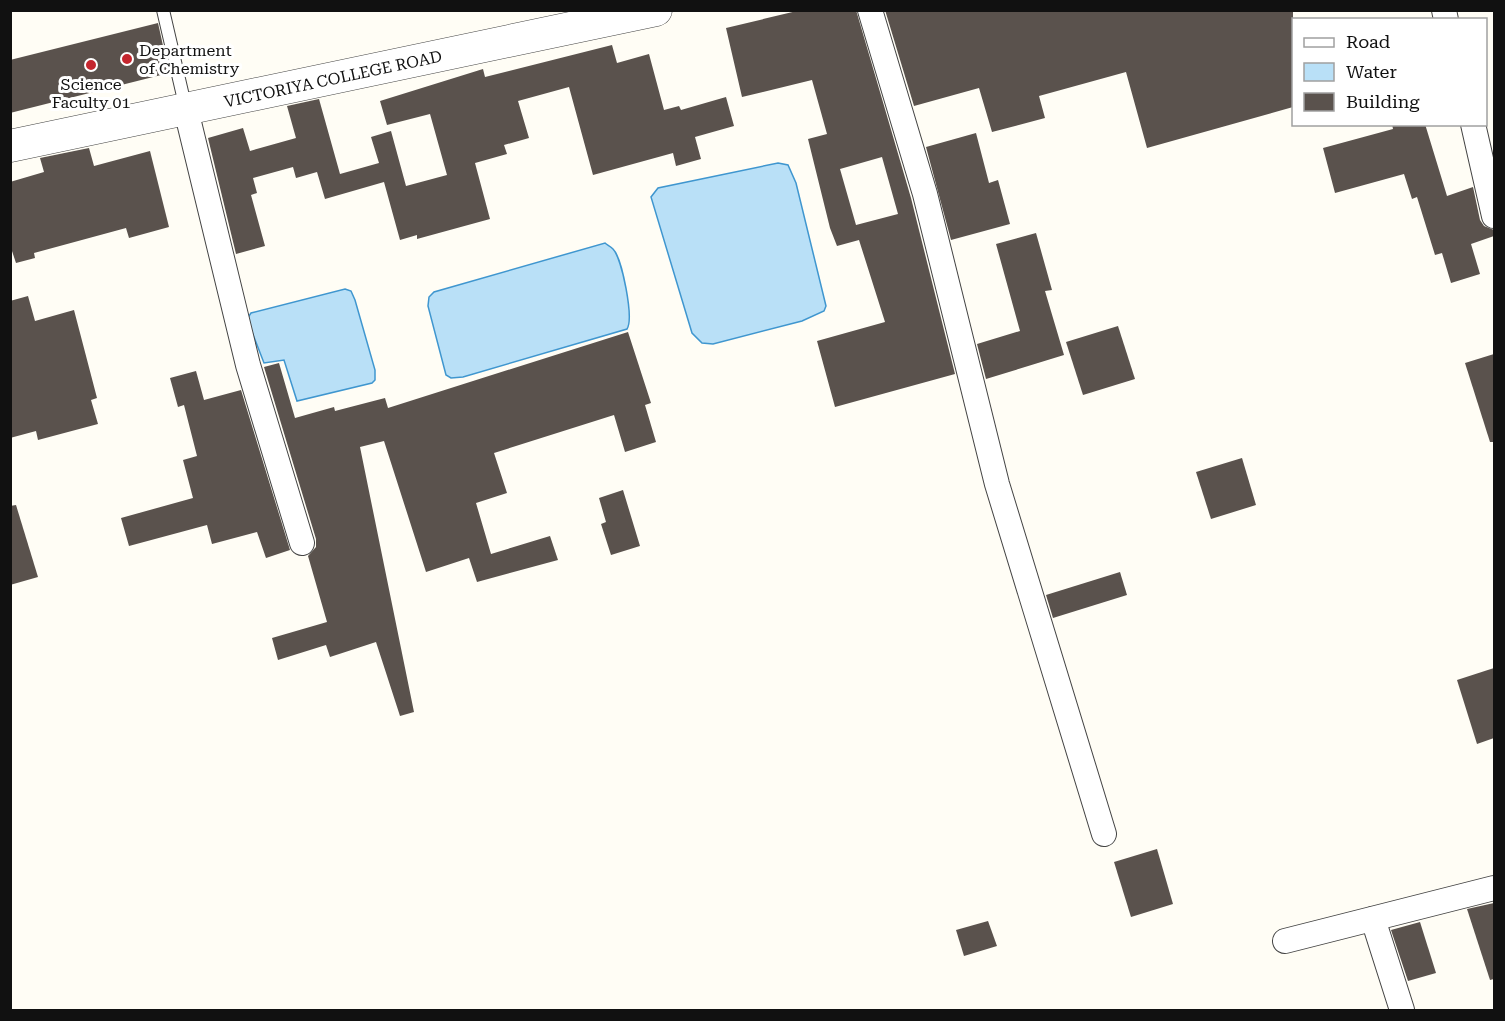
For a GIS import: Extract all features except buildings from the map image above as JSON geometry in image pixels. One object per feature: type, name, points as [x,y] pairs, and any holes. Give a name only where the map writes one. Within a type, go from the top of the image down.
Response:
[{"type":"street","name":"VICTORIYA COLLEGE ROAD","points":[[11,146],[186,110],[566,25],[656,10]]},
{"type":"street","points":[[870,10],[925,194],[997,484],[1104,834]]},
{"type":"street","points":[[186,110],[248,365],[302,543]]},
{"type":"street","points":[[1473,126],[1494,216]]},
{"type":"street","points":[[1285,941],[1494,888]]},
{"type":"street","points":[[1373,919],[1402,1011]]},
{"type":"lane","points":[[163,10],[186,110]]},
{"type":"water","points":[[778,163],[788,165],[796,183],[826,306],[824,311],[802,321],[713,344],[702,343],[692,333],[651,197],[658,188]]},
{"type":"water","points":[[605,243],[613,249],[623,275],[629,313],[627,329],[463,377],[451,378],[446,375],[428,306],[429,297],[434,292]]},
{"type":"water","points":[[345,289],[351,291],[355,300],[375,370],[375,380],[372,383],[297,401],[284,360],[264,363],[247,319],[251,313]]},
{"type":"place","name":"Department of Chemistry","points":[[127,59]]},
{"type":"place","name":"Science Faculty 01","points":[[91,65]]}]
